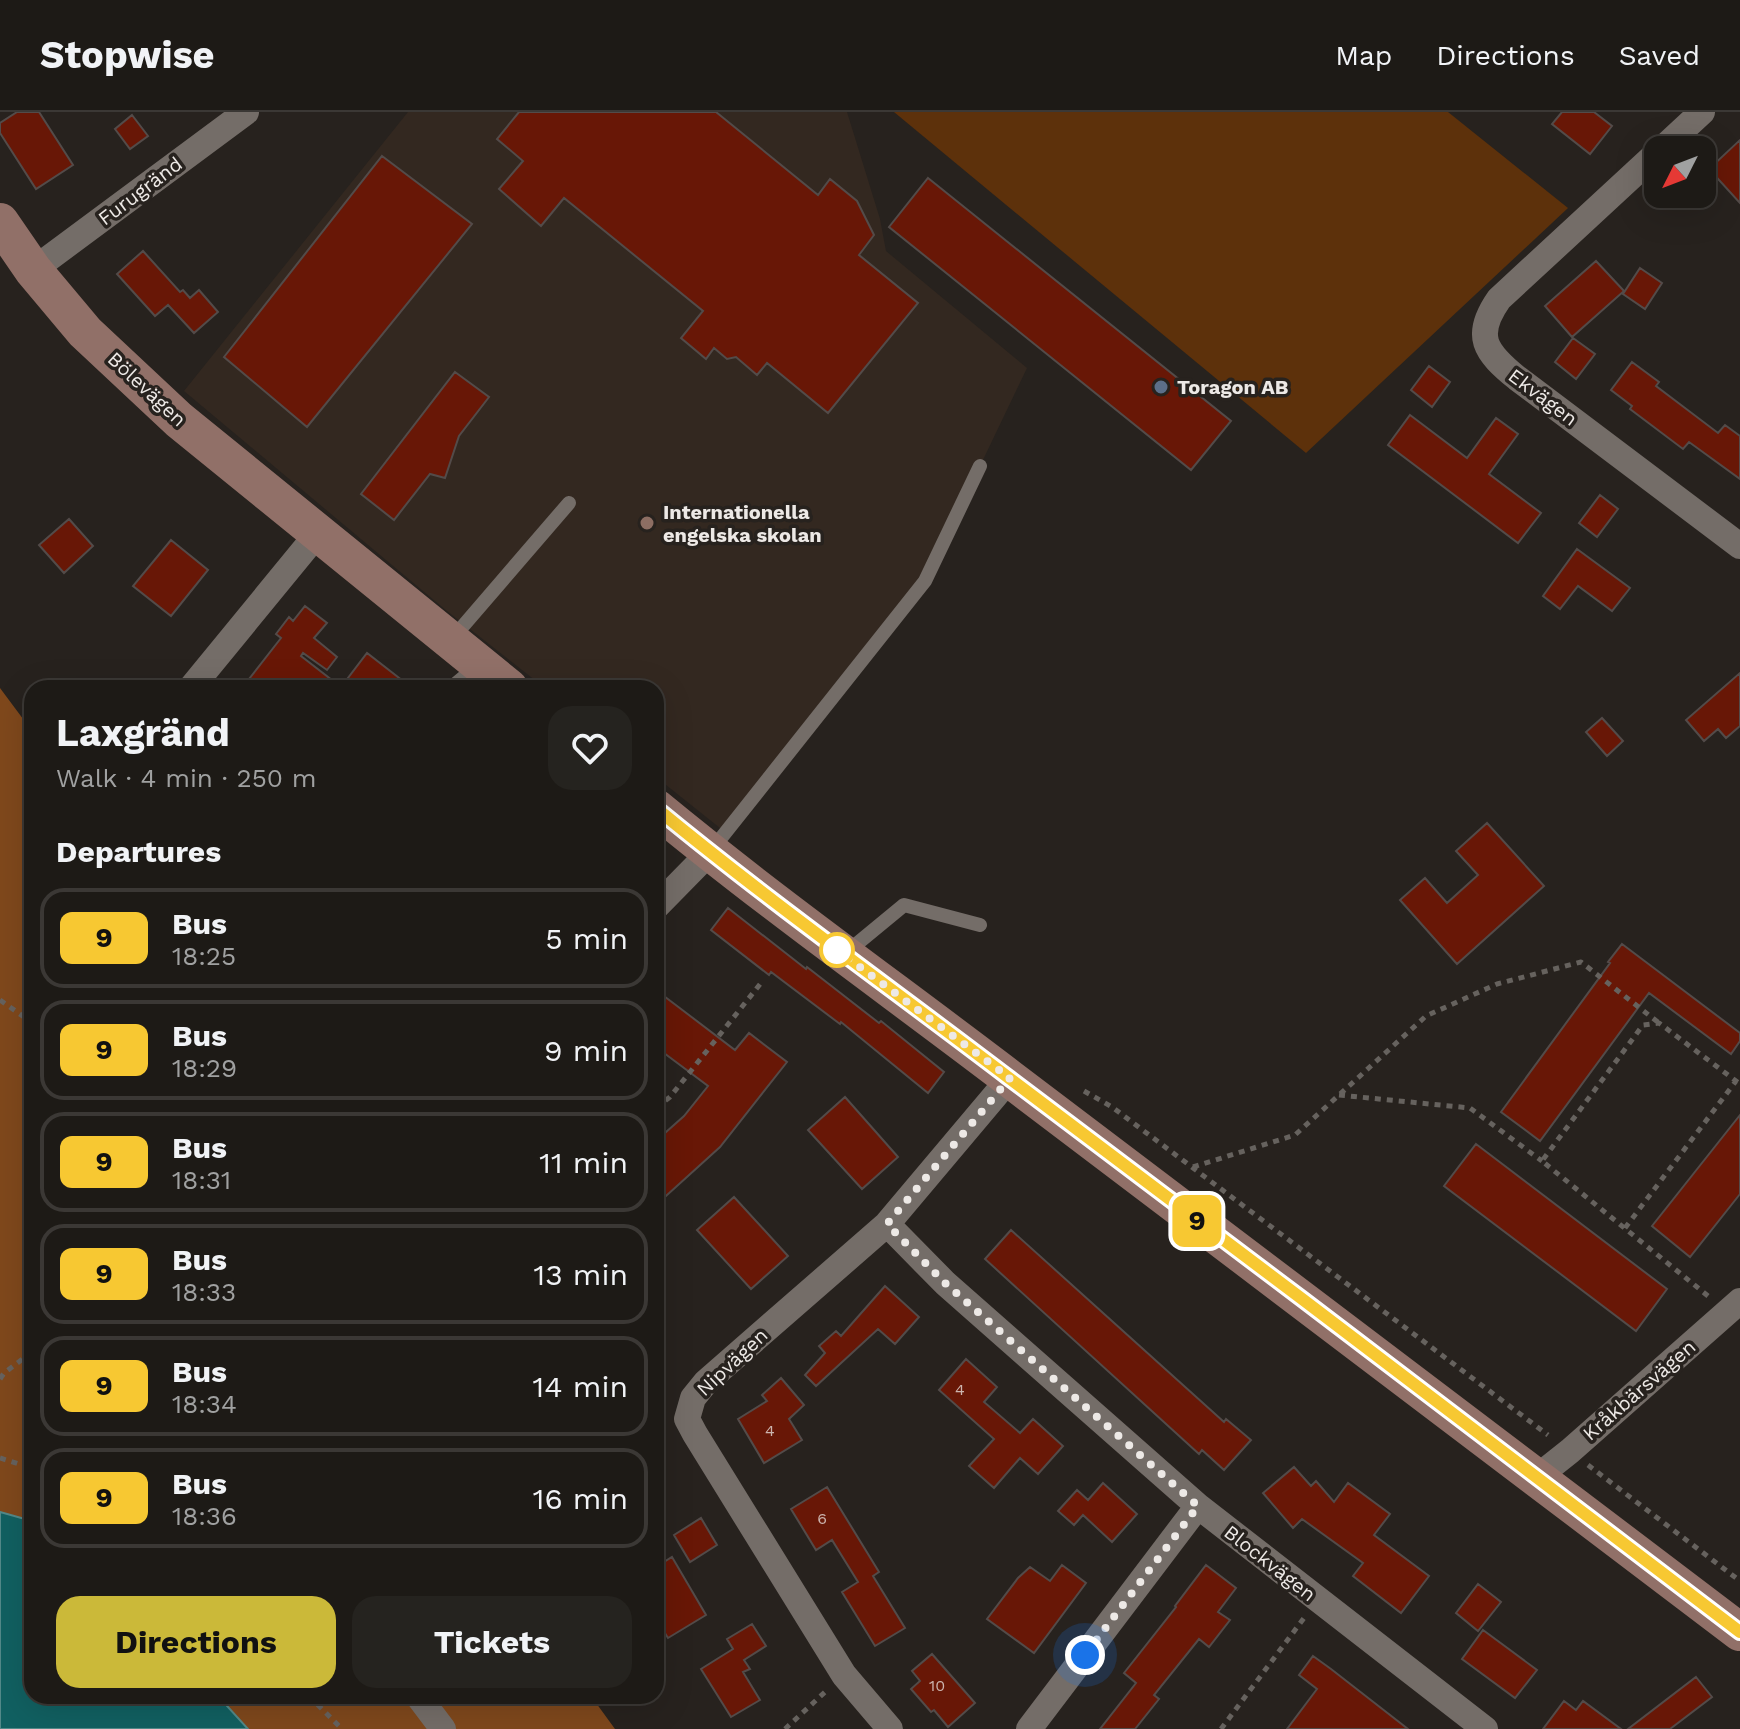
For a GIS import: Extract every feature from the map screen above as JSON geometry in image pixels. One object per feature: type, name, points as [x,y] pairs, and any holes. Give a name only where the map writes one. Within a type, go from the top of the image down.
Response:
[{"type":"street","name":"Furugränd","points":[[33,270],[246,112]]},
{"type":"street","name":"Ekvägen","points":[[1676,136],[1702,112]]},
{"type":"street","name":"Ekvägen","points":[[1644,165],[1499,299],[1484,327],[1487,346],[1497,362],[1517,378],[1740,546]]},
{"type":"street","name":"Bölevägen","points":[[0,222],[33,270],[85,332],[179,420],[451,641],[484,680]]},
{"type":"street","points":[[198,680],[318,533]]},
{"type":"street","points":[[664,815],[844,955],[1740,1632]]},
{"type":"street","points":[[664,899],[710,852]]},
{"type":"street","name":"Nipvägen","points":[[890,1729],[844,1675],[687,1419],[693,1398],[706,1382],[887,1224],[1010,1078]]},
{"type":"street","name":"Blockvägen","points":[[887,1224],[945,1283],[1198,1506],[1485,1729]]},
{"type":"street","name":"Kråkbärsvägen","points":[[1536,1478],[1734,1306]]},
{"type":"street","points":[[1029,1729],[1198,1506]]},
{"type":"street","points":[[424,1704],[443,1729]]},
{"type":"lane","points":[[710,852],[925,581],[980,466]]},
{"type":"lane","points":[[451,641],[569,503]]},
{"type":"lane","points":[[844,955],[904,905],[980,925]]},
{"type":"path","points":[[1193,1167],[1295,1135],[1426,1016],[1497,984],[1581,962],[1738,1082],[1625,1228]]},
{"type":"path","points":[[664,1102],[761,983]]},
{"type":"path","points":[[0,1000],[24,1017]]},
{"type":"path","points":[[1542,1161],[1643,1025],[1659,1023]]},
{"type":"path","points":[[1339,1095],[1470,1108],[1625,1228],[1734,1306]]},
{"type":"path","points":[[0,1379],[2,1371],[24,1357]]},
{"type":"path","points":[[0,1458],[24,1466]]},
{"type":"path","points":[[1221,1729],[1318,1601]]},
{"type":"path","points":[[785,1729],[844,1675]]},
{"type":"path","points":[[317,1704],[342,1729]]},
{"type":"shaded area","name":"Internationella engelska skolan","points":[[408,112],[847,112],[880,219],[886,251],[1027,368],[925,581],[725,832],[664,783],[664,680],[535,680],[447,611],[184,391]]},
{"type":"shaded area","points":[[894,112],[1448,112],[1568,208],[1306,453]]},
{"type":"shaded area","points":[[0,688],[24,720],[24,1519],[0,1512]]},
{"type":"shaded area","points":[[225,1704],[597,1704],[615,1729],[248,1729]]},
{"type":"water","points":[[0,1512],[24,1519],[24,1704],[225,1704],[248,1729],[0,1729]]},
{"type":"building","points":[[17,112],[39,112],[73,165],[36,189],[0,133],[0,123]]},
{"type":"building","points":[[519,112],[716,112],[818,195],[830,179],[857,201],[874,235],[859,255],[918,303],[828,413],[767,363],[757,375],[736,357],[727,359],[714,348],[706,359],[681,338],[703,311],[564,198],[541,226],[499,189],[523,161],[497,139]]},
{"type":"building","points":[[1562,112],[1594,112],[1612,126],[1590,154],[1552,124]]},
{"type":"building","points":[[132,115],[148,136],[130,149],[115,129]]},
{"type":"building","points":[[1740,140],[1740,203],[1716,177],[1716,162]]},
{"type":"building","points":[[382,156],[472,224],[307,427],[224,357]]},
{"type":"building","points":[[928,178],[1231,421],[1191,470],[889,227]]},
{"type":"building","points":[[143,251],[180,292],[183,290],[190,298],[199,290],[218,312],[194,333],[168,305],[155,316],[117,274]]},
{"type":"building","points":[[1596,261],[1624,291],[1572,337],[1545,306]]},
{"type":"building","points":[[1640,268],[1662,283],[1645,309],[1623,294]]},
{"type":"building","points":[[1573,338],[1595,354],[1576,379],[1555,362]]},
{"type":"building","points":[[1632,362],[1659,382],[1656,386],[1718,433],[1725,425],[1740,436],[1740,479],[1689,442],[1683,449],[1630,409],[1632,406],[1611,390]]},
{"type":"building","points":[[1429,366],[1450,382],[1432,407],[1411,390]]},
{"type":"building","points":[[455,372],[489,397],[459,436],[445,478],[430,474],[394,520],[361,494]]},
{"type":"building","points":[[1410,415],[1467,458],[1496,418],[1518,434],[1489,474],[1541,513],[1518,543],[1388,445]]},
{"type":"building","points":[[1600,495],[1618,509],[1597,537],[1579,523]]},
{"type":"building","points":[[69,519],[93,546],[64,573],[39,545]]},
{"type":"building","points":[[171,540],[208,570],[171,616],[133,586]]},
{"type":"building","points":[[1577,549],[1630,588],[1612,611],[1578,586],[1560,609],[1543,596]]},
{"type":"building","points":[[305,606],[327,623],[314,638],[337,657],[327,670],[303,653],[301,656],[332,680],[248,680],[281,638],[276,634],[289,617],[293,621]]},
{"type":"building","points":[[367,653],[402,680],[346,680]]},
{"type":"building","points":[[1740,673],[1740,726],[1726,738],[1718,729],[1704,741],[1686,720]]},
{"type":"building","points":[[1602,718],[1623,741],[1607,756],[1586,732]]},
{"type":"building","points":[[1487,823],[1544,886],[1457,964],[1400,900],[1425,878],[1447,903],[1478,875],[1456,851]]},
{"type":"building","points":[[728,908],[879,1023],[881,1021],[944,1072],[928,1093],[841,1022],[771,972],[769,975],[711,930]]},
{"type":"building","points":[[1622,944],[1740,1033],[1740,1041],[1731,1054],[1649,993],[1540,1141],[1501,1112]]},
{"type":"building","points":[[664,996],[735,1050],[749,1033],[787,1062],[720,1147],[664,1198],[664,1134],[684,1116],[708,1086],[664,1053]]},
{"type":"building","points":[[845,1097],[898,1157],[862,1189],[808,1130]]},
{"type":"building","points":[[1740,1115],[1740,1194],[1690,1257],[1652,1226]]},
{"type":"building","points":[[1476,1144],[1667,1289],[1636,1331],[1444,1186]]},
{"type":"building","points":[[734,1197],[788,1256],[751,1289],[697,1230]]},
{"type":"building","points":[[1011,1230],[1224,1422],[1226,1419],[1251,1440],[1224,1470],[1202,1450],[1199,1454],[985,1259]]},
{"type":"building","points":[[885,1286],[919,1317],[895,1344],[878,1329],[816,1386],[805,1375],[825,1353],[819,1346],[836,1331],[841,1336]]},
{"type":"building","points":[[966,1359],[997,1387],[984,1402],[1020,1433],[1033,1419],[1063,1446],[1038,1474],[1020,1458],[994,1488],[969,1466],[994,1439],[939,1390]]},
{"type":"building","points":[[781,1378],[804,1405],[789,1419],[802,1440],[764,1463],[738,1419],[767,1401],[762,1395]]},
{"type":"building","points":[[1294,1467],[1311,1486],[1316,1481],[1334,1502],[1348,1483],[1390,1514],[1374,1535],[1429,1576],[1401,1613],[1353,1576],[1363,1563],[1302,1519],[1293,1528],[1263,1493]]},
{"type":"building","points":[[1103,1483],[1137,1514],[1112,1542],[1083,1515],[1074,1525],[1058,1511],[1077,1490],[1088,1500]]},
{"type":"building","points":[[827,1487],[879,1572],[873,1576],[905,1628],[875,1646],[842,1592],[858,1582],[832,1540],[816,1550],[791,1509]]},
{"type":"building","points":[[701,1518],[717,1545],[690,1562],[674,1535]]},
{"type":"building","points":[[672,1557],[706,1615],[668,1638],[664,1632],[664,1562]]},
{"type":"building","points":[[1062,1565],[1086,1583],[1034,1653],[987,1619],[1030,1567],[1050,1581]]},
{"type":"building","points":[[1206,1565],[1236,1588],[1218,1612],[1230,1620],[1209,1647],[1199,1639],[1154,1695],[1159,1699],[1135,1729],[1100,1729],[1136,1683],[1124,1673]]},
{"type":"building","points":[[1478,1584],[1501,1602],[1478,1631],[1456,1613]]},
{"type":"building","points":[[752,1624],[766,1646],[744,1660],[750,1669],[743,1672],[760,1700],[731,1717],[701,1669],[733,1649],[727,1639]]},
{"type":"building","points":[[1483,1630],[1537,1670],[1515,1698],[1462,1659]]},
{"type":"building","points":[[932,1654],[975,1703],[948,1727],[911,1689],[920,1681],[912,1671]]},
{"type":"building","points":[[1313,1656],[1408,1729],[1287,1729],[1317,1689],[1299,1675]]},
{"type":"building","points":[[1696,1677],[1712,1697],[1670,1729],[1628,1729]]},
{"type":"building","points":[[1564,1701],[1576,1710],[1583,1701],[1621,1729],[1543,1729]]},
{"type":"bus line","name":"9","points":[[664,815],[837,950],[1740,1632]]},
{"type":"place","name":"Toragon AB","points":[[1161,387]]},
{"type":"place","name":"Internationella engelska skolan","points":[[647,523]]},
{"type":"route","points":[[837,950],[1010,1078],[887,1224],[945,1283],[1198,1506],[1085,1655]]}]
